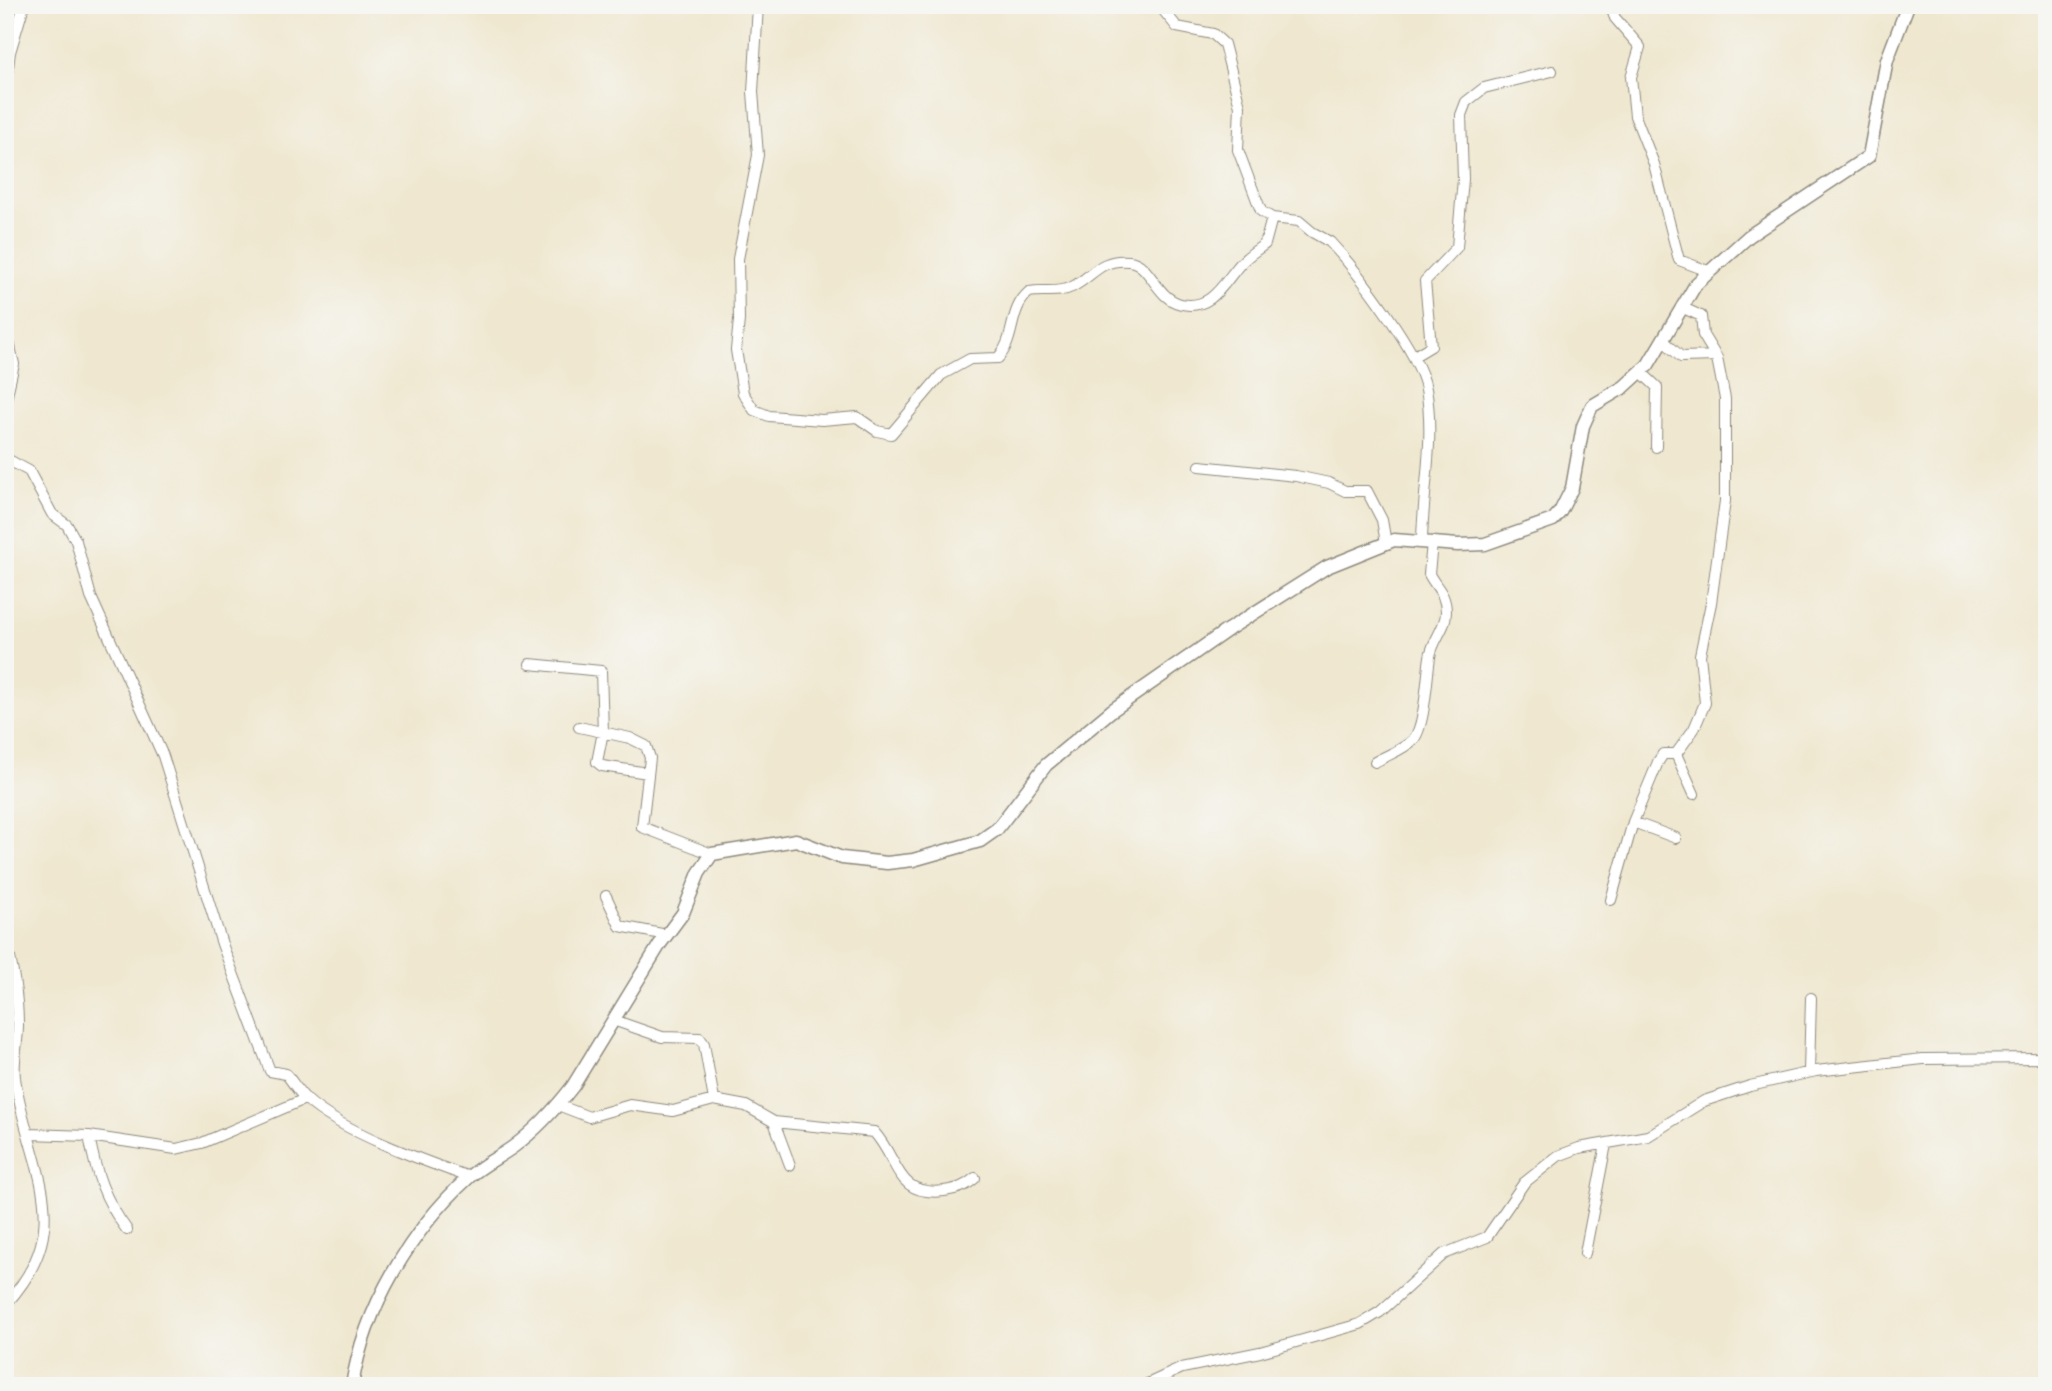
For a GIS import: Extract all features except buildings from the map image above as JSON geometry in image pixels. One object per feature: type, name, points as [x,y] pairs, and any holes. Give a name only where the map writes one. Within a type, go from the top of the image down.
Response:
[{"type":"street","points":[[5,90],[10,52],[24,5]]},
{"type":"street","points":[[758,5],[753,92],[758,155],[740,239],[736,350],[743,393],[748,404],[761,414],[822,420],[857,417],[877,431],[891,434],[941,375],[970,359],[998,358],[1006,348],[1014,311],[1029,292],[1064,290],[1101,266],[1128,261],[1144,267],[1159,290],[1179,304],[1205,302],[1218,293],[1243,261],[1265,244],[1272,218]]},
{"type":"street","points":[[1159,5],[1177,27],[1213,34],[1224,44],[1240,106],[1237,138],[1241,163],[1261,211],[1272,218],[1299,220],[1312,232],[1330,242],[1416,355],[1426,390],[1430,429],[1427,542],[1429,574],[1442,590],[1446,613],[1440,635],[1430,653],[1426,691],[1416,736],[1403,747],[1375,761]]},
{"type":"street","points":[[1610,5],[1615,18],[1640,47],[1630,77],[1635,116],[1654,164],[1679,261],[1708,271]]},
{"type":"street","points":[[579,727],[630,738],[646,746],[650,751],[649,773],[642,827],[712,854],[796,840],[842,858],[897,862],[985,839],[1002,824],[1046,765],[1127,699],[1302,582],[1386,542],[1485,544],[1553,520],[1572,488],[1583,426],[1592,406],[1642,372],[1664,341],[1681,307],[1708,271],[1749,236],[1869,156],[1887,60],[1908,5]]},
{"type":"street","points":[[1416,355],[1431,346],[1425,281],[1457,247],[1463,179],[1462,109],[1471,96],[1484,88],[1552,71]]},
{"type":"street","points":[[5,254],[6,329],[14,364],[5,404]]},
{"type":"street","points":[[1611,900],[1633,822],[1661,757],[1676,754],[1694,729],[1705,703],[1700,655],[1722,532],[1727,451],[1725,399],[1716,356],[1703,335],[1702,316],[1681,307]]},
{"type":"street","points":[[1664,341],[1681,357],[1716,356]]},
{"type":"street","points":[[1642,372],[1657,387],[1656,447]]},
{"type":"street","points":[[5,458],[29,471],[52,514],[74,536],[95,607],[163,755],[214,922],[270,1071],[286,1073],[305,1099],[380,1142],[469,1177]]},
{"type":"street","points":[[1200,466],[1296,476],[1329,483],[1345,491],[1367,491],[1382,520],[1386,542]]},
{"type":"street","points":[[530,664],[601,671],[603,732],[596,754],[599,764],[649,773]]},
{"type":"street","points":[[1676,754],[1695,794]]},
{"type":"street","points":[[1633,822],[1676,838]]},
{"type":"street","points":[[352,1386],[360,1352],[387,1281],[418,1238],[469,1177],[516,1145],[558,1105],[616,1021],[667,934],[683,913],[699,873],[712,854]]},
{"type":"street","points":[[606,896],[620,926],[667,934]]},
{"type":"street","points":[[5,935],[17,993],[15,1076],[46,1202],[46,1222],[39,1253],[28,1279],[5,1305]]},
{"type":"street","points":[[1809,1072],[1811,998]]},
{"type":"street","points":[[616,1021],[655,1035],[700,1038],[704,1044],[714,1100]]},
{"type":"street","points":[[1143,1386],[1182,1368],[1260,1353],[1360,1324],[1380,1312],[1444,1254],[1487,1237],[1524,1183],[1540,1168],[1567,1152],[1648,1136],[1704,1101],[1809,1072],[1923,1059],[2047,1058]]},
{"type":"street","points":[[29,1134],[89,1136],[163,1148],[187,1148],[305,1099]]},
{"type":"street","points":[[558,1105],[589,1117],[630,1105],[673,1111],[714,1100],[746,1106],[774,1122],[874,1132],[892,1156],[906,1185],[920,1191],[951,1190],[966,1186],[975,1178]]},
{"type":"street","points":[[774,1122],[790,1166]]},
{"type":"street","points":[[89,1136],[102,1189],[110,1208],[127,1230]]},
{"type":"street","points":[[1585,1253],[1606,1144]]}]
